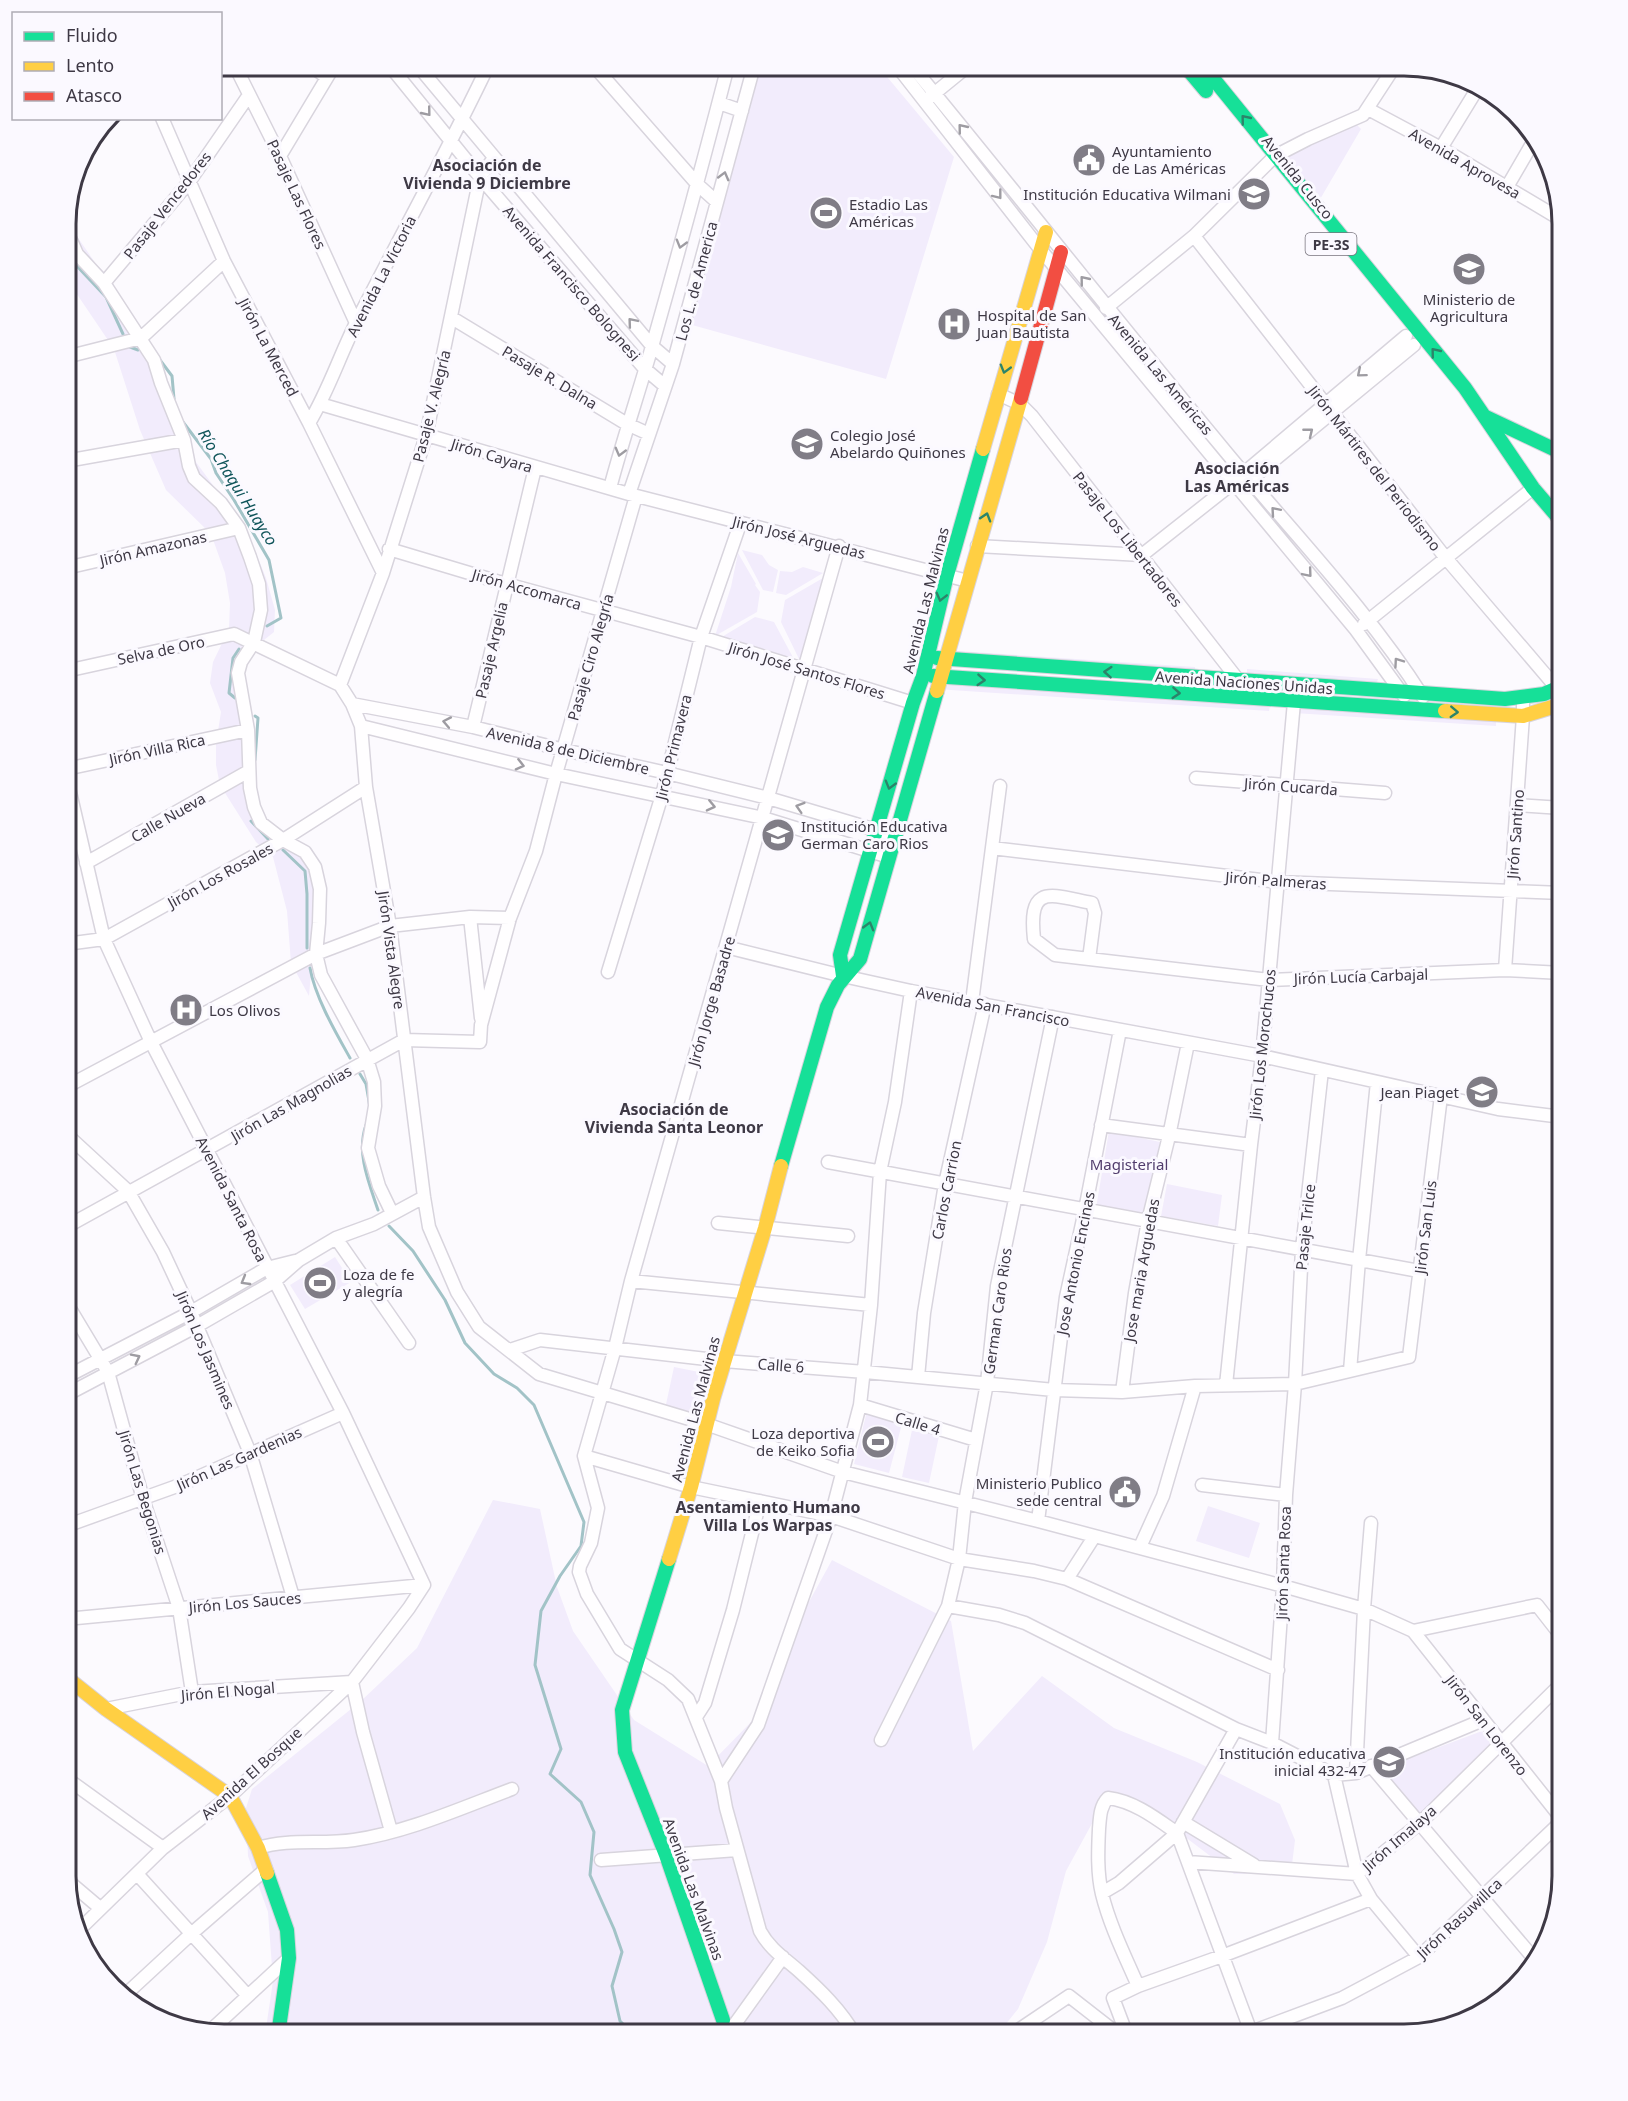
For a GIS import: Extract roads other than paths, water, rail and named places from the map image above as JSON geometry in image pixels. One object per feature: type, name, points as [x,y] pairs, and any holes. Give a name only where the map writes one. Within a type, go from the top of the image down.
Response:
[{"type":"main road","name":"Avenida Cusco","points":[[1195,77],[1271,160],[1465,388],[1533,488],[1552,510]]},
{"type":"main road","name":"Avenida Cusco","points":[[1211,77],[1271,160],[1410,341],[1463,402],[1482,415]]},
{"type":"main road","name":"Avenida Las Malvinas","points":[[843,976],[840,955],[913,703],[923,676],[947,575],[1046,232]]},
{"type":"main road","name":"Avenida Las Malvinas","points":[[723,2020],[666,1855],[625,1752],[622,1710],[691,1487],[706,1424],[765,1228],[824,1016],[831,996],[843,976],[860,959],[1062,252]]},
{"type":"main road","points":[[1482,415],[1552,448]]},
{"type":"main road","name":"Avenida Naciones Unidas","points":[[927,657],[1505,699],[1552,695]]},
{"type":"main road","name":"Avenida Naciones Unidas","points":[[923,676],[1523,716],[1552,699]]},
{"type":"main road","points":[[76,1685],[106,1709],[230,1796],[258,1848],[287,1930],[289,1958],[280,2024]]},
{"type":"street","name":"Pasaje Las Flores","points":[[240,76],[280,156],[356,323]]},
{"type":"street","name":"Avenida Francisco Bolognesi","points":[[398,76],[480,177],[645,369],[665,386]]},
{"type":"street","name":"Avenida Francisco Bolognesi","points":[[426,76],[652,346],[673,364]]},
{"type":"street","name":"Avenida La Victoria","points":[[309,423],[320,404],[356,323],[483,76]]},
{"type":"street","points":[[603,76],[698,185],[717,202]]},
{"type":"street","name":"Los L. de America","points":[[610,488],[698,185],[725,76]]},
{"type":"street","name":"Los L. de America","points":[[633,495],[649,434],[673,364],[751,76]]},
{"type":"street","points":[[280,156],[326,77]]},
{"type":"street","name":"Avenida Las Américas","points":[[908,77],[930,97],[1046,232],[1245,476],[1368,620],[1431,710]]},
{"type":"street","name":"Avenida Las Américas","points":[[918,77],[930,97],[1040,249],[1356,630],[1413,709]]},
{"type":"street","points":[[930,97],[955,77]]},
{"type":"street","points":[[1106,308],[1194,236],[1271,160],[1308,139],[1363,115],[1388,77]]},
{"type":"street","points":[[1441,148],[1474,94]]},
{"type":"street","name":"Pasaje Vencedores","points":[[104,283],[189,182],[249,95]]},
{"type":"street","points":[[719,103],[742,111]]},
{"type":"street","name":"Avenida Aprovesa","points":[[1368,109],[1441,148],[1551,214]]},
{"type":"street","name":"Jirón La Merced","points":[[163,120],[224,261],[309,423],[382,573]]},
{"type":"street","points":[[1507,187],[1530,147]]},
{"type":"street","name":"Pasaje V. Alegría","points":[[340,685],[382,573],[426,435],[480,177],[494,158]]},
{"type":"street","name":"Jirón Mártires del Periodismo","points":[[1194,236],[1445,557],[1552,683]]},
{"type":"street","points":[[564,274],[578,258]]},
{"type":"street","points":[[77,259],[104,283],[154,360],[184,440],[194,478],[221,503],[239,528],[259,584],[261,610],[254,642],[241,662],[238,673],[248,730],[249,771],[254,807],[261,823],[283,840],[305,852],[315,867],[320,889],[315,954],[321,975],[367,1059],[374,1082],[375,1106],[368,1148],[379,1186],[392,1213]]},
{"type":"street","points":[[77,354],[141,338],[224,261]]},
{"type":"street","name":"Pasaje R. Dalna","points":[[452,318],[627,424],[649,434]]},
{"type":"street","points":[[977,546],[1142,555],[1245,476],[1251,467],[1329,408],[1410,341]]},
{"type":"street","name":"Pasaje Los Libertadores","points":[[998,394],[1020,404],[1032,416],[1239,681],[1242,698]]},
{"type":"street","name":"Jirón Cayara","points":[[320,404],[633,495]]},
{"type":"street","points":[[77,459],[184,440]]},
{"type":"street","name":"Pasaje Argelia","points":[[473,727],[536,468]]},
{"type":"street","points":[[1356,630],[1533,488]]},
{"type":"street","name":"Jirón José Arguedas","points":[[633,495],[740,524],[839,546],[968,581]]},
{"type":"street","name":"Pasaje Ciro Alegría","points":[[481,1025],[510,918],[536,851],[604,611],[633,495]]},
{"type":"street","name":"Jirón Primavera","points":[[608,972],[662,795],[701,637],[740,524]]},
{"type":"street","name":"Jirón Amazonas","points":[[77,566],[239,528]]},
{"type":"street","name":"Jirón Jorge Basadre","points":[[584,1456],[615,1348],[631,1281],[839,546]]},
{"type":"street","name":"Jirón Accomarca","points":[[389,549],[506,584],[701,637]]},
{"type":"street","name":"Selva de Oro","points":[[77,668],[234,634],[254,642]]},
{"type":"street","name":"Jirón José Santos Flores","points":[[701,637],[913,703]]},
{"type":"street","points":[[254,642],[340,685],[352,704]]},
{"type":"street","name":"Jirón Santino","points":[[1505,970],[1518,805],[1522,697]]},
{"type":"street","name":"Jirón Los Morochucos","points":[[1226,1385],[1262,1056],[1294,702]]},
{"type":"street","name":"Avenida 8 de Diciembre","points":[[352,704],[473,727],[667,773],[768,798],[896,836]]},
{"type":"street","name":"Jirón Vista Alegre","points":[[352,704],[362,726],[366,787],[390,926],[429,1227],[457,1292],[479,1327],[539,1374],[706,1424],[843,1472],[1140,1547],[1283,1586],[1364,1609],[1413,1631]]},
{"type":"street","name":"Avenida 8 de Diciembre","points":[[362,726],[556,774],[763,818],[889,857]]},
{"type":"street","name":"Jirón Villa Rica","points":[[77,767],[248,730]]},
{"type":"street","name":"Calle Nueva","points":[[86,863],[249,771]]},
{"type":"street","name":"Jirón Cucarda","points":[[1196,778],[1385,793]]},
{"type":"street","points":[[972,1002],[1000,786]]},
{"type":"street","name":"Jirón Los Rosales","points":[[77,943],[104,939],[283,840],[366,787]]},
{"type":"street","points":[[1518,805],[1552,807]]},
{"type":"street","name":"Avenida Santa Rosa","points":[[77,822],[104,939],[151,1042],[344,1413],[424,1585]]},
{"type":"street","name":"Jirón Palmeras","points":[[992,848],[1278,882],[1552,893]]},
{"type":"street","name":"Jirón Lucía Carbajal","points":[[1089,959],[1095,913],[1092,903],[1042,896],[1037,901],[1033,928],[1034,939],[1055,955],[1089,959],[1269,980],[1505,970],[1552,972]]},
{"type":"street","points":[[470,917],[481,1025]]},
{"type":"street","points":[[76,1082],[315,954],[390,926],[470,917],[510,918]]},
{"type":"street","name":"Avenida San Francisco","points":[[726,947],[911,991],[1262,1056],[1498,1109],[1552,1117]]},
{"type":"street","points":[[721,1781],[758,1725],[831,1516],[860,1405],[871,1305],[880,1172],[895,1102],[911,991]]},
{"type":"street","name":"Carlos Carrion","points":[[918,1377],[924,1312],[945,1184],[985,1005]]},
{"type":"street","name":"German Caro Rios","points":[[881,1740],[948,1606],[959,1559],[965,1502],[987,1383],[997,1286],[1053,1017]]},
{"type":"street","name":"Jirón Las Magnolias","points":[[76,1221],[128,1191],[207,1151],[404,1040],[480,1042],[481,1025]]},
{"type":"street","name":"Jose Antonio Encinas","points":[[1038,1521],[1066,1297],[1120,1030]]},
{"type":"street","name":"Jose maria Arguedas","points":[[1122,1392],[1134,1293],[1188,1042]]},
{"type":"street","name":"Pasaje Trilce","points":[[1295,1383],[1302,1250],[1322,1070]]},
{"type":"street","points":[[1350,1371],[1377,1082]]},
{"type":"street","name":"Jirón San Luis","points":[[1409,1357],[1442,1096]]},
{"type":"street","points":[[1101,1125],[1169,1136],[1251,1145]]},
{"type":"street","name":"Jirón Los Jasmines","points":[[76,1144],[128,1191],[163,1252],[191,1312],[250,1453],[293,1597]]},
{"type":"street","points":[[828,1162],[1419,1271]]},
{"type":"street","points":[[76,1389],[197,1326],[275,1281],[299,1260],[336,1238],[374,1224],[424,1197]]},
{"type":"street","points":[[718,1223],[848,1236]]},
{"type":"street","points":[[336,1238],[409,1343]]},
{"type":"street","points":[[76,1371],[191,1312],[267,1268],[299,1260]]},
{"type":"street","points":[[631,1281],[871,1305]]},
{"type":"street","name":"Jirón Las Begonias","points":[[76,1319],[108,1372],[143,1498],[179,1608],[192,1692]]},
{"type":"street","name":"Calle 6","points":[[510,1350],[540,1340],[724,1361],[1054,1390],[1122,1392],[1195,1386],[1295,1383],[1409,1357]]},
{"type":"street","name":"Jirón Santa Rosa","points":[[1272,1743],[1283,1586],[1286,1495],[1295,1383]]},
{"type":"street","points":[[1140,1547],[1163,1496],[1195,1386]]},
{"type":"street","name":"Calle 4","points":[[860,1405],[976,1440]]},
{"type":"street","name":"Jirón Las Gardenias","points":[[76,1522],[180,1485],[344,1413]]},
{"type":"street","points":[[584,1456],[691,1487],[831,1516],[959,1559],[1034,1571],[1067,1579],[1278,1670]]},
{"type":"street","points":[[584,1456],[598,1508],[591,1543],[579,1572],[587,1594],[620,1649],[668,1680],[688,1699],[721,1781],[737,1850],[760,1930],[767,1943],[824,1995],[849,2024]]},
{"type":"street","points":[[1202,1485],[1286,1495]]},
{"type":"street","points":[[696,1717],[705,1703],[733,1610],[760,1501]]},
{"type":"street","points":[[1356,1773],[1364,1609],[1371,1523]]},
{"type":"street","points":[[1067,1579],[1094,1537]]},
{"type":"street","name":"Jirón Los Sauces","points":[[76,1618],[424,1585]]},
{"type":"street","name":"Avenida El Bosque","points":[[84,1925],[138,1875],[163,1848],[230,1796],[351,1682],[409,1608],[424,1585]]},
{"type":"street","points":[[1413,1631],[1537,1605],[1552,1624]]},
{"type":"street","points":[[948,1606],[999,1615],[1025,1623],[1236,1729],[1272,1743],[1334,1775],[1356,1773],[1483,1720]]},
{"type":"street","name":"Jirón San Lorenzo","points":[[1413,1631],[1552,1808]]},
{"type":"street","points":[[351,1682],[391,1831]]},
{"type":"street","name":"Jirón El Nogal","points":[[106,1709],[192,1692],[351,1682]]},
{"type":"street","name":"Jirón Imalaya","points":[[1188,1862],[1358,1874],[1420,1822],[1552,1693]]},
{"type":"street","points":[[1102,1893],[1119,1883],[1180,1828],[1236,1729]]},
{"type":"street","points":[[1371,1766],[1530,1954]]},
{"type":"street","points":[[1334,1775],[1358,1874],[1371,1899],[1419,1957]]},
{"type":"street","points":[[76,1785],[163,1848]]},
{"type":"street","points":[[258,1848],[277,1842],[355,1840],[422,1822],[512,1789]]},
{"type":"street","points":[[1138,1986],[1116,1935],[1102,1893],[1098,1861],[1100,1815],[1103,1803],[1108,1798],[1120,1799],[1257,1867]]},
{"type":"street","points":[[1180,1828],[1188,1862],[1244,2024]]},
{"type":"street","name":"Jirón Rasuwillca","points":[[1273,2024],[1342,1998],[1419,1957],[1552,1830]]},
{"type":"street","points":[[601,1860],[737,1850]]},
{"type":"street","points":[[130,1990],[266,1869]]},
{"type":"street","points":[[138,1875],[248,1996]]},
{"type":"street","points":[[77,1889],[100,1908]]},
{"type":"street","points":[[1123,2024],[1113,1998],[1138,1986],[1371,1899]]},
{"type":"street","points":[[735,2024],[783,1957]]},
{"type":"street","points":[[218,2024],[289,1958]]},
{"type":"street","points":[[1027,2024],[1069,1996],[1105,2024]]},
{"type":"waterway","name":"Río Chaqui Huayco","points":[[77,266],[106,297],[123,334]]},
{"type":"waterway","name":"Río Chaqui Huayco","points":[[130,347],[138,350]]},
{"type":"waterway","name":"Río Chaqui Huayco","points":[[160,360],[172,376],[174,399]]},
{"type":"waterway","name":"Río Chaqui Huayco","points":[[183,422],[211,459],[216,473],[269,560],[281,618],[267,626]]},
{"type":"waterway","name":"Río Chaqui Huayco","points":[[235,698],[229,693],[233,658],[239,649]]},
{"type":"waterway","name":"Río Chaqui Huayco","points":[[255,716],[258,718],[255,760]]},
{"type":"waterway","name":"Río Chaqui Huayco","points":[[251,821],[268,839]]},
{"type":"waterway","name":"Río Chaqui Huayco","points":[[283,850],[305,871],[307,948]]},
{"type":"waterway","name":"Río Chaqui Huayco","points":[[310,968],[321,1003],[350,1058]]},
{"type":"waterway","name":"Río Chaqui Huayco","points":[[360,1074],[366,1084],[370,1107]]},
{"type":"waterway","name":"Río Chaqui Huayco","points":[[366,1125],[362,1146],[363,1157],[378,1210]]},
{"type":"waterway","name":"Río Chaqui Huayco","points":[[389,1226],[413,1251],[445,1300],[465,1343],[494,1374],[517,1388],[534,1405],[584,1522],[581,1546],[560,1576],[541,1611],[535,1665],[561,1749],[550,1774],[581,1802],[594,1832],[590,1875],[622,1952],[612,1986],[620,2021],[623,2024]]},
{"type":"place","name":"Ayuntamiento de Las Américas","points":[[1089,160]]},
{"type":"place","name":"Institución Educativa Wilmani","points":[[1254,194]]},
{"type":"place","name":"Estadio Las Américas","points":[[826,213]]},
{"type":"place","name":"Ministerio de Agricultura","points":[[1469,269]]},
{"type":"place","name":"Hospital de San Juan Bautista","points":[[954,324]]},
{"type":"place","name":"Colegio José Abelardo Quiñones","points":[[807,444]]},
{"type":"place","name":"Institución Educativa German Caro Rios","points":[[778,835]]},
{"type":"place","name":"Los Olivos","points":[[186,1010]]},
{"type":"place","name":"Jean Piaget","points":[[1482,1092]]},
{"type":"place","name":"Loza de fe y alegría","points":[[320,1283]]},
{"type":"place","name":"Loza deportiva de Keiko Sofia","points":[[878,1442]]},
{"type":"place","name":"Ministerio Publico sede central","points":[[1125,1492]]},
{"type":"place","name":"Institución educativa inicial 432-47","points":[[1389,1762]]},
{"type":"district","name":"Asociación de Vivienda 9 Diciembre","points":[[487,174]]},
{"type":"district","name":"Asociación Las Américas","points":[[1237,477]]},
{"type":"district","name":"Asociación de Vivienda Santa Leonor","points":[[674,1118]]},
{"type":"district","name":"Asentamiento Humano Villa Los Warpas","points":[[768,1516]]},
{"type":"park label","name":"Magisterial","points":[[1129,1164]]}]
